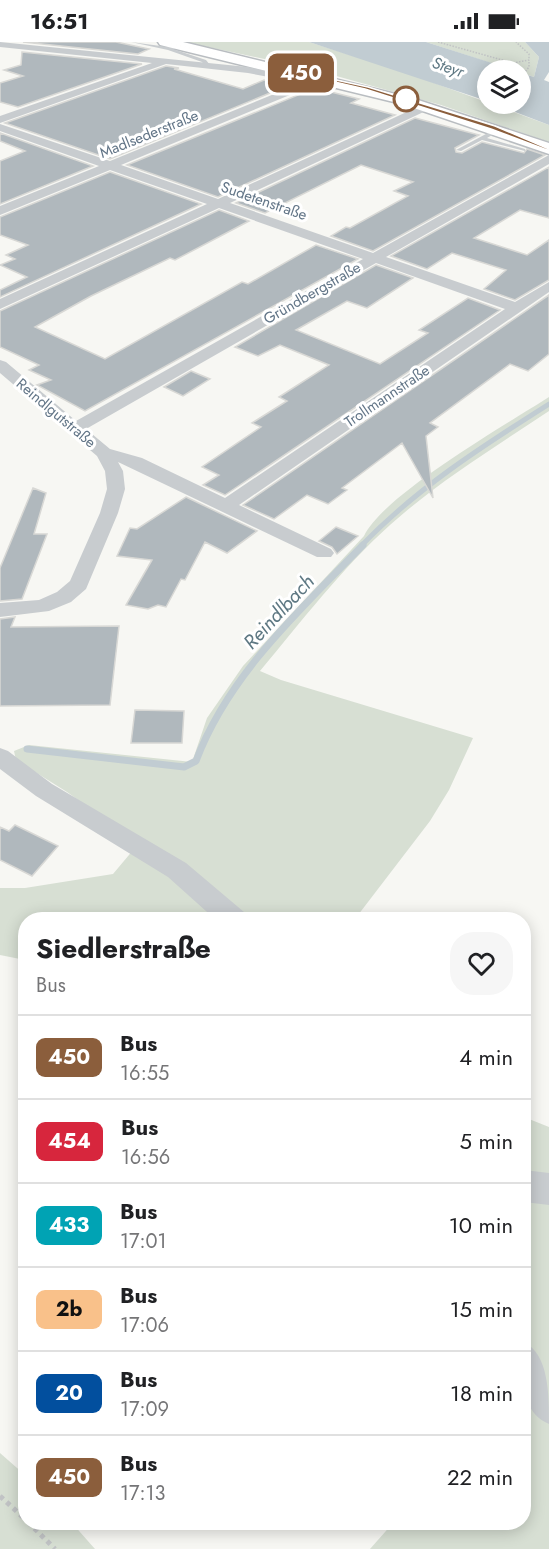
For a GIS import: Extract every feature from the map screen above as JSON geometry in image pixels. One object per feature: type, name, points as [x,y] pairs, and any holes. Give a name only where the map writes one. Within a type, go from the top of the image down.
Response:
[{"type":"main road","points":[[170,49],[366,88],[498,129],[549,149]]},
{"type":"street","points":[[0,44],[46,48],[170,49]]},
{"type":"street","points":[[19,57],[46,48]]},
{"type":"street","points":[[0,120],[170,49]]},
{"type":"street","name":"Madlsederstraße","points":[[0,211],[309,85],[306,80],[286,76],[207,65],[170,49]]},
{"type":"street","points":[[0,305],[428,106]]},
{"type":"street","name":"Sudetenstraße","points":[[0,127],[517,308]]},
{"type":"street","name":"Gründbergstraße","points":[[75,428],[549,159]]},
{"type":"street","name":"Trollmannstraße","points":[[225,506],[549,286]]},
{"type":"street","name":"Reindlgutstraße","points":[[0,366],[104,453],[114,471],[116,489],[110,513],[79,584],[64,597],[42,606],[0,610]]},
{"type":"street","points":[[104,453],[136,462],[324,553]]},
{"type":"street","points":[[0,757],[44,790],[177,870],[226,912]]},
{"type":"street","points":[[531,1187],[549,1189]]},
{"type":"street","points":[[531,1372],[549,1406]]},
{"type":"lane","points":[[133,42],[170,49]]},
{"type":"lane","points":[[459,150],[498,129]]},
{"type":"lane","points":[[482,138],[524,150]]},
{"type":"path","points":[[438,42],[502,60]]},
{"type":"path","points":[[516,42],[529,54],[529,60]]},
{"type":"path","points":[[0,1496],[18,1513]]},
{"type":"path","points":[[36,1530],[55,1549]]},
{"type":"shaded area","points":[[185,42],[309,42],[404,72],[477,99],[477,114],[519,114],[549,125],[549,142],[441,105],[311,69]]},
{"type":"shaded area","points":[[426,42],[525,42],[539,57],[534,77],[531,76],[531,60],[482,60]]},
{"type":"shaded area","points":[[549,397],[549,411],[448,479],[372,542],[322,596],[260,671],[281,680],[473,738],[449,790],[430,821],[360,912],[234,912],[67,792],[16,760],[14,751],[29,745],[192,762],[207,718],[243,666],[364,536],[376,519],[420,481]]},
{"type":"shaded area","points":[[134,849],[219,912],[18,912],[18,959],[0,955],[0,888],[25,888],[113,874]]},
{"type":"shaded area","points":[[531,1120],[549,1127],[549,1182],[531,1179]]},
{"type":"shaded area","points":[[531,1200],[549,1201],[549,1549],[370,1549],[387,1530],[531,1530]]},
{"type":"shaded area","points":[[0,1453],[18,1469],[18,1530],[78,1530],[95,1549],[0,1549]]},
{"type":"water","name":"Steyr","points":[[309,42],[426,42],[483,60],[477,60],[477,98]]},
{"type":"water","points":[[525,42],[549,42],[549,72],[544,80],[549,82],[549,125],[520,114],[531,114],[531,76],[534,77],[539,57]]},
{"type":"building","points":[[23,42],[116,42],[149,49],[138,54]]},
{"type":"building","points":[[22,52],[142,64],[18,107],[0,102],[0,83],[23,76],[4,70],[21,65]]},
{"type":"building","points":[[166,66],[179,68],[174,69],[243,89],[264,80],[287,86],[110,159],[5,123]]},
{"type":"building","points":[[315,88],[359,99],[351,103],[395,115],[218,197],[127,165]]},
{"type":"building","points":[[415,118],[479,135],[455,148],[456,152],[462,153],[482,142],[524,153],[527,149],[545,155],[373,251],[331,236],[408,196],[394,191],[413,182],[361,165],[265,213],[236,203]]},
{"type":"building","points":[[0,133],[93,166],[0,204],[0,161],[25,151],[0,141]]},
{"type":"building","points":[[549,167],[549,218],[520,210],[474,238],[527,255],[549,240],[549,280],[515,300],[484,289],[506,270],[452,253],[427,269],[391,256]]},
{"type":"building","points":[[110,172],[201,204],[0,297],[0,290],[27,277],[0,265],[15,259],[6,255],[28,245],[0,235],[0,217]]},
{"type":"building","points":[[219,210],[249,221],[175,260],[170,258],[91,296],[35,327],[105,359],[242,282],[248,284],[316,245],[358,259],[85,411],[37,385],[51,380],[29,370],[39,365],[0,347],[0,311]]},
{"type":"building","points":[[376,265],[413,278],[367,308],[347,301],[296,330],[380,364],[428,333],[419,330],[468,298],[500,310],[225,495],[203,485],[219,475],[202,467],[261,427],[252,423],[287,401],[279,397],[329,365],[280,345],[258,356],[235,347]]},
{"type":"building","points":[[549,295],[549,354],[528,371],[510,364],[430,423],[438,427],[426,436],[433,498],[402,443],[342,488],[347,490],[328,504],[307,495],[274,519],[243,505]]},
{"type":"building","points":[[191,371],[210,379],[183,396],[164,387]]},
{"type":"building","points":[[33,488],[46,493],[34,534],[47,534],[22,599],[0,601],[0,568]]},
{"type":"building","points":[[186,497],[257,531],[227,553],[205,542],[185,580],[181,579],[166,607],[158,605],[148,609],[126,605],[152,560],[117,556],[130,528],[137,529]]},
{"type":"building","points":[[336,527],[358,536],[337,554],[332,547],[319,541]]},
{"type":"building","points":[[15,617],[11,627],[119,626],[110,705],[0,706],[0,619]]},
{"type":"building","points":[[135,710],[184,711],[182,743],[131,743]]},
{"type":"building","points":[[15,825],[58,846],[32,876],[0,860],[0,827],[9,831]]},
{"type":"waterway","name":"Reindlbach","points":[[361,546],[404,505],[427,487],[549,404]]},
{"type":"waterway","name":"Reindlbach","points":[[27,749],[184,767],[196,761],[210,730],[246,672],[291,619],[363,545]]},
{"type":"bus line","name":"450","points":[[165,42],[366,88],[493,127],[549,149]]}]
